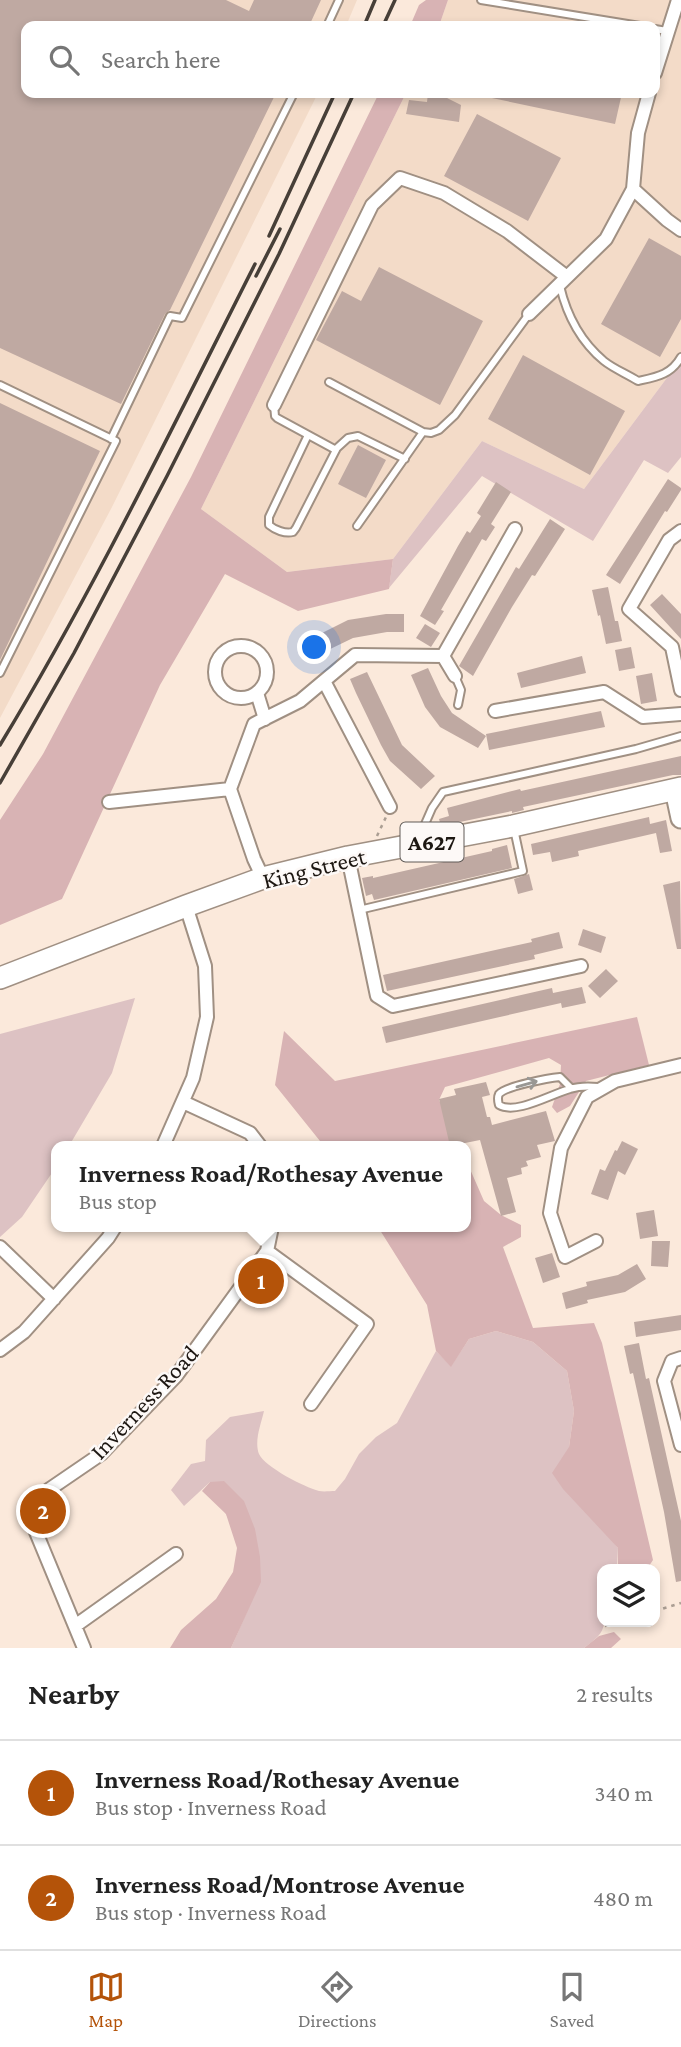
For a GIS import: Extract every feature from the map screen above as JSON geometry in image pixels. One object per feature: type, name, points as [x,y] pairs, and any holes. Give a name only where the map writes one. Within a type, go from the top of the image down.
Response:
[{"type":"main road","name":"King Street","points":[[0,978],[263,878],[348,857],[513,826],[678,789]]},
{"type":"street","points":[[661,30],[678,5]]},
{"type":"street","points":[[529,314],[606,239],[634,189],[638,133],[648,98]]},
{"type":"street","points":[[274,405],[372,205],[400,178],[444,193],[507,230],[563,280]]},
{"type":"street","points":[[634,189],[681,230]]},
{"type":"street","points":[[443,656],[515,529]]},
{"type":"street","points":[[681,530],[669,540],[629,609],[672,647],[681,690]]},
{"type":"street","points":[[237,645],[250,647],[258,652],[268,668],[264,686],[257,693],[244,698],[226,694],[215,673],[220,655],[237,645]]},
{"type":"street","points":[[263,878],[230,789],[254,724],[300,701],[355,655],[443,656]]},
{"type":"street","points":[[443,656],[455,676]]},
{"type":"street","points":[[324,681],[390,807]]},
{"type":"street","points":[[495,710],[604,692],[643,717],[681,714]]},
{"type":"street","points":[[257,693],[265,719]]},
{"type":"street","points":[[109,803],[230,789]]},
{"type":"street","points":[[678,789],[681,818]]},
{"type":"street","points":[[348,857],[377,996],[393,1006],[581,966]]},
{"type":"street","points":[[165,1141],[193,1078],[207,1017],[205,966],[186,906]]},
{"type":"street","points":[[596,1241],[565,1257],[550,1213],[561,1148],[587,1097],[615,1081],[681,1065]]},
{"type":"street","points":[[183,1102],[250,1133],[256,1141]]},
{"type":"street","points":[[0,1350],[24,1332],[112,1232]]},
{"type":"street","name":"Inverness Road","points":[[84,1648],[31,1520],[41,1495],[101,1454],[176,1376],[267,1251],[271,1232]]},
{"type":"street","points":[[0,1247],[54,1299]]},
{"type":"street","points":[[267,1251],[367,1324],[311,1404]]},
{"type":"street","points":[[681,1359],[672,1361],[664,1381],[681,1445]]},
{"type":"street","points":[[75,1626],[176,1554]]},
{"type":"lane","points":[[329,21],[339,0]]},
{"type":"lane","points":[[481,0],[609,21]]},
{"type":"lane","points":[[111,439],[170,316],[182,318],[292,98]]},
{"type":"lane","points":[[563,280],[565,306],[575,330],[604,361],[638,381],[665,375],[677,365],[681,357]]},
{"type":"lane","points":[[329,382],[423,432],[431,433],[439,430],[454,415],[529,314]]},
{"type":"lane","points":[[0,385],[116,441],[0,673]]},
{"type":"lane","points":[[274,405],[275,416],[336,450]]},
{"type":"lane","points":[[357,526],[423,432]]},
{"type":"lane","points":[[308,435],[269,517],[271,527],[284,533],[293,532],[336,450],[348,438],[358,436],[405,459]]},
{"type":"lane","points":[[455,676],[461,690],[458,705]]},
{"type":"lane","points":[[416,845],[432,808],[443,792],[636,749],[681,736]]},
{"type":"lane","points":[[359,910],[523,871],[513,826]]},
{"type":"lane","points":[[571,1088],[560,1077],[549,1078],[506,1090],[499,1094],[499,1105],[505,1109],[571,1088],[604,1087]]},
{"type":"path","points":[[369,854],[390,807]]},
{"type":"path","points":[[660,1609],[681,1604]]},
{"type":"shaded area","points":[[0,0],[357,0],[348,21],[21,21],[21,98],[316,98],[112,507],[0,718]]},
{"type":"shaded area","points":[[426,0],[448,0],[441,21],[412,21],[419,5]]},
{"type":"shaded area","points":[[448,0],[681,0],[681,359],[584,489],[482,441],[393,559],[287,572],[201,509],[404,98],[660,98],[660,21],[441,21]]},
{"type":"shaded area","points":[[377,98],[404,98],[201,509],[287,572],[393,559],[389,589],[298,611],[225,574],[160,685],[62,899],[0,925],[0,820],[43,754],[191,477]]},
{"type":"shaded area","points":[[681,359],[681,457],[668,473],[644,460],[593,541],[482,476],[389,588],[393,559],[482,441],[584,489]]},
{"type":"shaded area","points":[[135,998],[112,1073],[72,1141],[51,1141],[51,1174],[22,1217],[0,1237],[0,1034]]},
{"type":"shaded area","points":[[637,1017],[649,1065],[586,1081],[570,1106],[557,1113],[552,1107],[560,1084],[561,1065],[549,1058],[445,1087],[439,1100],[458,1141],[320,1141],[275,1085],[284,1031],[335,1081]]},
{"type":"shaded area","points":[[471,1171],[484,1201],[501,1215],[521,1225],[521,1237],[503,1247],[533,1328],[594,1323],[602,1343],[653,1560],[650,1564],[618,1564],[618,1548],[563,1489],[552,1473],[569,1447],[574,1411],[567,1371],[533,1342],[496,1331],[469,1339],[451,1367],[436,1351],[427,1305],[381,1232],[471,1232]]},
{"type":"shaded area","points":[[496,1331],[533,1342],[567,1371],[574,1411],[569,1447],[609,1536],[618,1548],[617,1564],[597,1564],[597,1627],[603,1627],[597,1637],[584,1648],[231,1648],[260,1582],[210,1482],[184,1506],[171,1490],[191,1464],[205,1461],[206,1440],[230,1417],[264,1411],[257,1444],[263,1459],[304,1485],[319,1491],[335,1491],[359,1454],[376,1437],[397,1423],[436,1351],[451,1366],[469,1339]]},
{"type":"shaded area","points":[[224,1481],[244,1501],[255,1529],[261,1582],[231,1648],[170,1648],[181,1630],[216,1599],[233,1572],[237,1548],[226,1514],[202,1491],[210,1482]]},
{"type":"shaded area","points":[[614,1632],[621,1639],[611,1648],[584,1648],[599,1636]]},
{"type":"building","points":[[0,0],[226,0],[249,11],[254,0],[321,0],[311,21],[21,21],[21,98],[274,98],[121,404],[0,348]]},
{"type":"building","points":[[427,98],[447,98],[461,105],[459,122],[406,114],[409,100],[427,102]]},
{"type":"building","points":[[492,98],[621,98],[615,124]]},
{"type":"building","points":[[477,114],[561,158],[528,221],[444,176]]},
{"type":"building","points":[[649,238],[681,256],[681,319],[660,357],[601,324]]},
{"type":"building","points":[[379,267],[483,321],[440,405],[316,340],[342,291],[361,301]]},
{"type":"building","points":[[523,355],[625,411],[590,475],[488,419]]},
{"type":"building","points":[[0,403],[100,451],[0,660]]},
{"type":"building","points":[[358,445],[386,460],[366,498],[338,484]]},
{"type":"building","points":[[668,479],[681,490],[620,584],[606,575]]},
{"type":"building","points":[[496,482],[511,492],[491,524],[495,527],[486,541],[482,539],[435,625],[420,616],[467,531],[470,533],[481,516],[477,513]]},
{"type":"building","points":[[550,519],[565,529],[535,576],[532,575],[473,676],[459,666],[516,567],[519,569]]},
{"type":"building","points":[[608,587],[622,641],[606,644],[592,590]]},
{"type":"building","points":[[662,594],[681,614],[681,639],[650,605]]},
{"type":"building","points":[[404,614],[404,632],[353,638],[322,653],[314,637],[348,620]]},
{"type":"building","points":[[425,624],[440,633],[431,647],[416,638]]},
{"type":"building","points":[[631,647],[635,668],[619,671],[615,650]]},
{"type":"building","points":[[582,656],[586,673],[521,688],[517,673]]},
{"type":"building","points":[[428,668],[452,713],[486,736],[478,748],[440,727],[425,707],[411,675]]},
{"type":"building","points":[[367,672],[402,745],[435,776],[421,789],[390,761],[356,693],[350,679]]},
{"type":"building","points":[[652,673],[657,701],[641,704],[636,676]]},
{"type":"building","points":[[601,711],[605,727],[489,750],[486,734]]},
{"type":"building","points":[[681,756],[681,775],[441,826],[439,819],[449,816],[447,808],[520,789],[521,791]]},
{"type":"building","points":[[649,817],[650,824],[666,820],[672,851],[660,853],[656,833],[578,851],[579,856],[552,862],[550,852],[533,855],[531,844]]},
{"type":"building","points":[[507,845],[512,868],[374,900],[372,894],[366,896],[362,878],[373,878],[492,851]]},
{"type":"building","points":[[529,874],[533,890],[518,894],[514,879]]},
{"type":"building","points":[[680,881],[681,949],[677,949],[663,885]]},
{"type":"building","points":[[583,929],[606,937],[601,953],[578,945]]},
{"type":"building","points":[[559,932],[563,948],[534,955],[535,959],[387,991],[383,975],[532,942],[531,939]]},
{"type":"building","points":[[606,969],[618,981],[600,998],[588,986]]},
{"type":"building","points":[[582,987],[586,1003],[562,1008],[561,1003],[386,1043],[382,1027],[552,988],[553,993]]},
{"type":"building","points":[[486,1082],[490,1095],[482,1097],[492,1125],[546,1111],[555,1141],[537,1145],[541,1157],[526,1161],[528,1166],[521,1168],[522,1174],[507,1178],[516,1212],[501,1216],[480,1140],[449,1141],[439,1099],[456,1095],[454,1089]]},
{"type":"building","points":[[622,1141],[638,1149],[625,1175],[618,1171],[608,1200],[591,1194],[600,1169],[605,1171]]},
{"type":"building","points":[[654,1210],[658,1236],[640,1239],[636,1213]]},
{"type":"building","points":[[652,1241],[670,1241],[668,1267],[651,1266]]},
{"type":"building","points":[[552,1253],[560,1277],[543,1283],[535,1258]]},
{"type":"building","points":[[637,1264],[646,1279],[625,1292],[587,1300],[588,1303],[566,1309],[562,1293],[587,1286],[586,1282],[618,1275]]},
{"type":"building","points":[[681,1315],[681,1330],[636,1337],[634,1322]]},
{"type":"building","points":[[639,1343],[681,1521],[681,1581],[676,1582],[664,1512],[633,1373],[630,1374],[624,1346]]},
{"type":"railway","points":[[366,21],[375,0]]},
{"type":"railway","points":[[385,21],[395,0]]},
{"type":"railway","points":[[269,236],[333,98]]},
{"type":"railway","points":[[0,783],[74,653],[167,476],[279,254],[352,98]]},
{"type":"railway","points":[[256,276],[280,229]]},
{"type":"railway","points":[[0,745],[100,567],[255,264]]},
{"type":"place","name":"Inverness Road/Rothesay Avenue","points":[[261,1281]]},
{"type":"place","name":"Inverness Road/Montrose Avenue","points":[[43,1511]]}]
